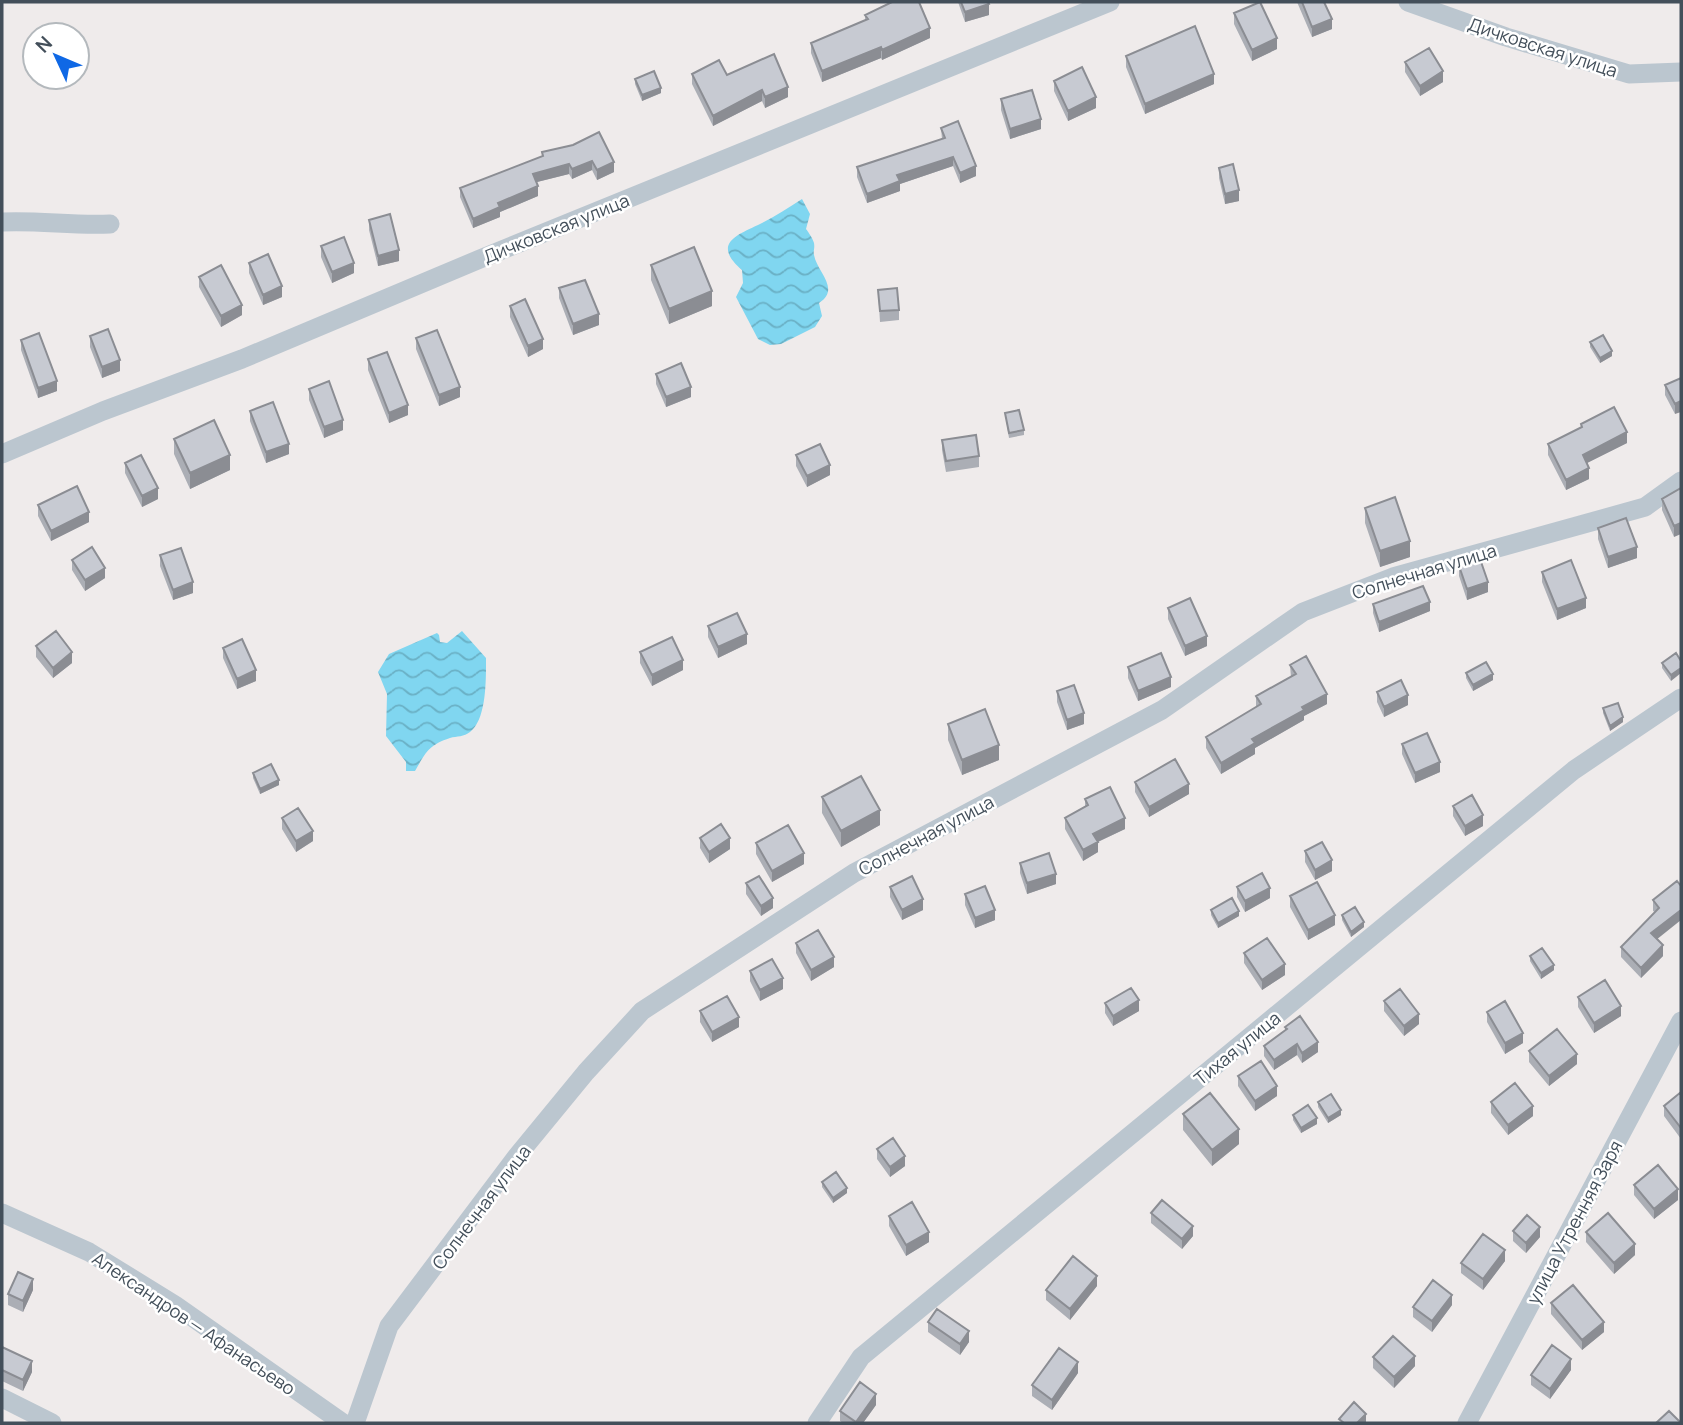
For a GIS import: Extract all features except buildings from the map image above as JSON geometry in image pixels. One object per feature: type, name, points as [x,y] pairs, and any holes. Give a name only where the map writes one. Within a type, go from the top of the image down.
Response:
[{"type":"street","name":"Дичковская улица","points":[[2,454],[103,411],[242,359],[480,258],[1110,2]]},
{"type":"street","name":"Дичковская улица","points":[[1408,2],[1506,37],[1629,74],[1681,72]]},
{"type":"street","points":[[2,222],[30,220],[78,226],[110,224]]},
{"type":"street","name":"Солнечная улица","points":[[355,1423],[389,1326],[517,1156],[586,1072],[642,1011],[854,873],[1162,710],[1303,612],[1393,577],[1645,507],[1681,481]]},
{"type":"street","name":"Тихая улица","points":[[817,1423],[862,1357],[1574,770],[1681,698]]},
{"type":"street","name":"улица Утренняя Заря","points":[[1467,1423],[1681,1021]]},
{"type":"street","name":"Александров — Афанасьево","points":[[2,1213],[89,1252],[164,1298],[343,1423]]},
{"type":"street","points":[[2,1398],[52,1423]]},
{"type":"water","points":[[802,199],[810,214],[806,229],[813,241],[814,255],[826,280],[828,292],[819,303],[822,316],[815,327],[781,344],[770,345],[758,339],[736,297],[743,283],[742,270],[733,261],[728,248],[730,242],[741,233]]},
{"type":"water","points":[[462,631],[486,658],[480,718],[470,732],[432,747],[415,771],[406,771],[406,762],[386,736],[387,694],[378,672],[389,654],[437,633],[440,642],[447,643]]}]
